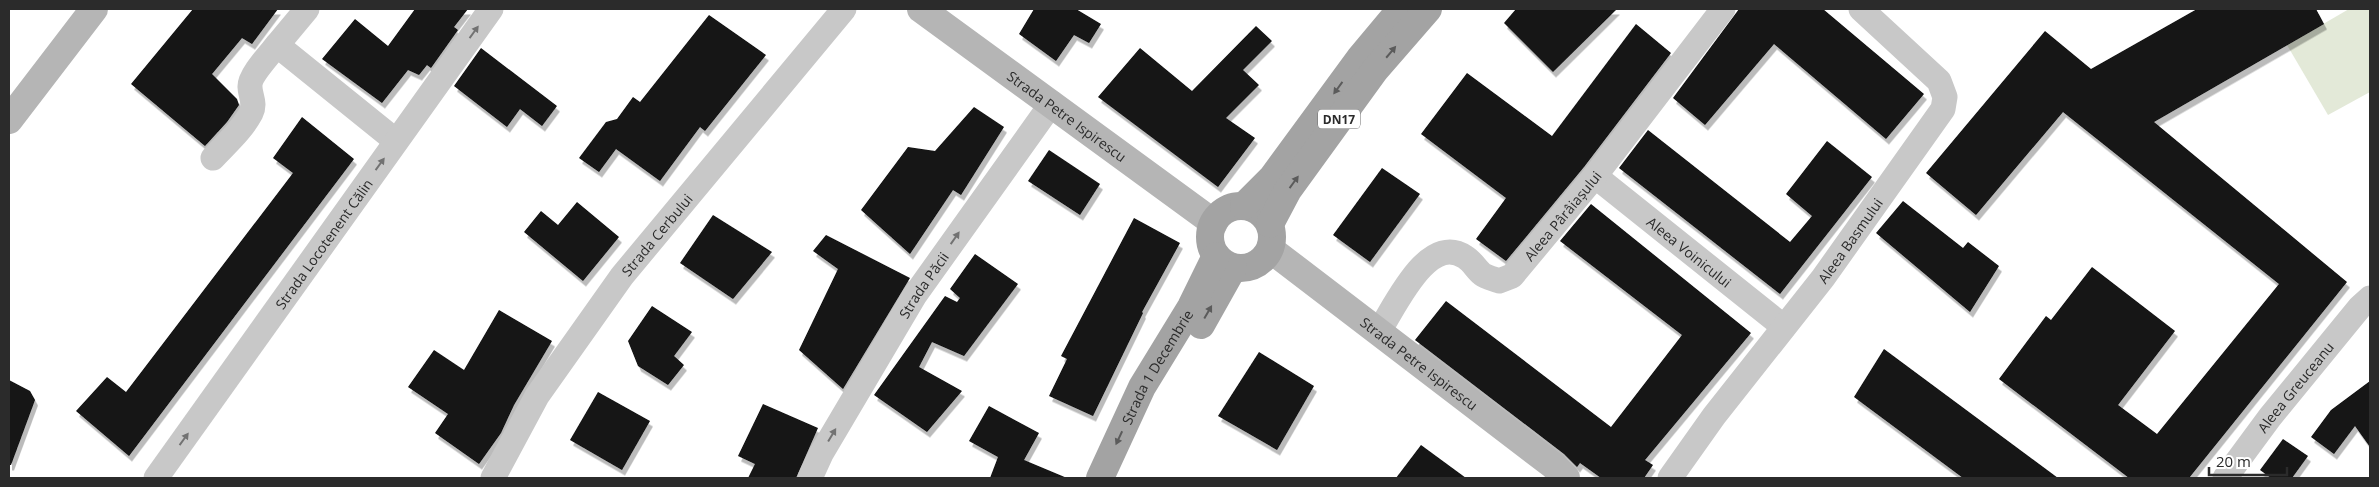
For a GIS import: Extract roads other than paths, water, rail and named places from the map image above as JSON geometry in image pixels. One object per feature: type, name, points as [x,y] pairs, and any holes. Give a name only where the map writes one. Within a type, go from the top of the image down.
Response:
[{"type":"main road","name":"DN17","points":[[1214,222],[1226,210],[1244,206],[1272,178],[1360,58],[1401,9]]},
{"type":"main road","name":"DN17","points":[[1225,262],[1242,269],[1259,263],[1288,190],[1375,70],[1428,9]]},
{"type":"main road","points":[[1244,206],[1254,209],[1263,215],[1270,237]]},
{"type":"main road","points":[[1214,222],[1210,240],[1225,262]]},
{"type":"main road","name":"Strada 1 Decembrie","points":[[1100,478],[1142,387],[1191,307],[1225,262]]},
{"type":"main road","name":"Strada 1 Decembrie","points":[[1119,478],[1158,395],[1225,262]]},
{"type":"street","points":[[9,120],[94,9]]},
{"type":"street","points":[[213,158],[245,122],[252,111],[253,103],[249,85],[254,75],[307,9]]},
{"type":"street","name":"Strada Locotenent Călin","points":[[156,478],[491,9]]},
{"type":"street","name":"Strada Cerbului","points":[[494,478],[537,396],[622,276],[844,9]]},
{"type":"street","name":"Strada Petre Ispirescu","points":[[921,9],[1214,222]]},
{"type":"street","name":"Aleea Pârâiașului","points":[[1379,332],[1422,264],[1436,255],[1450,252],[1465,257],[1483,275],[1499,281],[1512,276],[1595,176],[1724,9]]},
{"type":"street","name":"Aleea Basmului","points":[[1670,478],[1714,416],[1823,278],[1943,109],[1945,97],[1939,81],[1861,9]]},
{"type":"street","points":[[277,45],[396,141]]},
{"type":"street","name":"Strada Păcii","points":[[810,478],[821,454],[915,294],[1052,103]]},
{"type":"street","name":"Aleea Voinicului","points":[[1595,176],[1784,327]]},
{"type":"street","name":"Strada Petre Ispirescu","points":[[1270,237],[1379,332],[1555,474]]},
{"type":"street","name":"Aleea Greuceanu","points":[[2224,478],[2270,417],[2360,307],[2370,298]]}]
